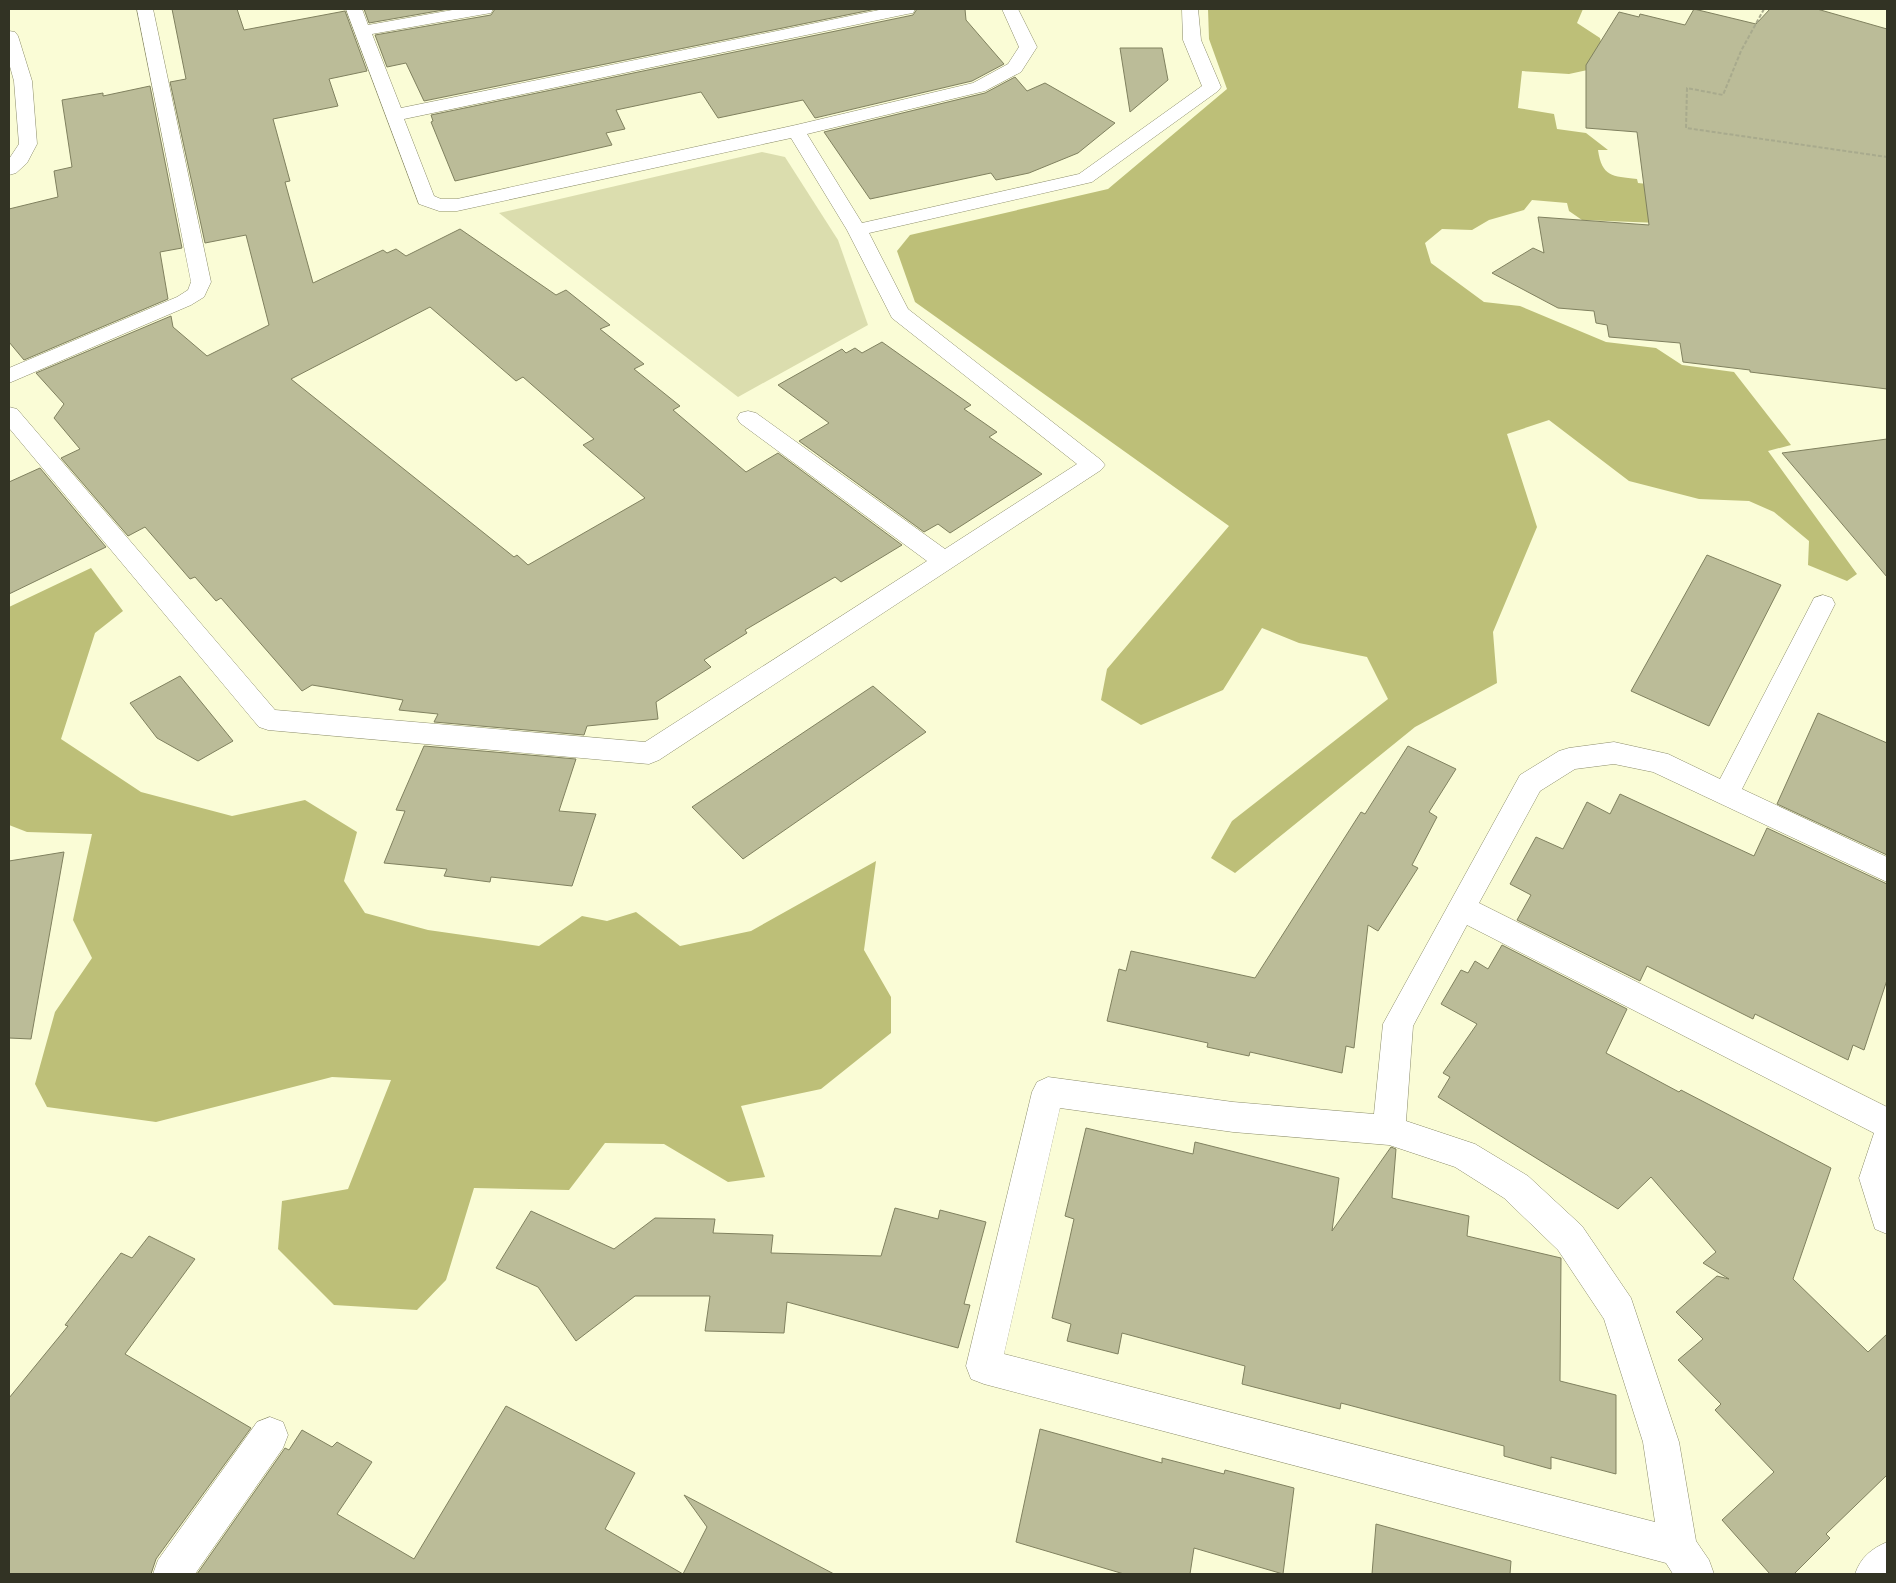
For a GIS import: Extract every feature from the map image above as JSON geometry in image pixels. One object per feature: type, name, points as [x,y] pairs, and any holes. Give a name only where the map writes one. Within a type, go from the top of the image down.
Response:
[{"type":"street","points":[[9,376],[184,301],[198,293],[201,282],[145,9]]},
{"type":"street","points":[[354,9],[426,200],[439,205],[466,203],[796,131],[979,87],[1016,68],[1028,47],[1010,9]]},
{"type":"street","points":[[363,32],[485,9]]},
{"type":"street","points":[[395,115],[907,9]]},
{"type":"street","points":[[857,230],[1085,178],[1212,87],[1192,40],[1190,9]]},
{"type":"street","points":[[9,36],[23,81],[28,144],[20,158],[9,169]]},
{"type":"street","points":[[9,414],[268,720],[649,753],[1093,465],[899,313],[857,230],[796,131]]},
{"type":"street","points":[[748,418],[944,561]]},
{"type":"street","points":[[1726,794],[1823,604]]},
{"type":"street","points":[[1389,1130],[1398,1024],[1530,783],[1569,759],[1614,753],[1658,762],[1887,870]]},
{"type":"street","points":[[1461,908],[1887,1123]]},
{"type":"street","points":[[1048,1092],[1233,1117],[1389,1130],[1464,1155],[1516,1187],[1570,1238],[1619,1310],[1661,1442],[1687,1561],[984,1366],[1048,1092]]},
{"type":"street","points":[[1887,1139],[1875,1178],[1887,1218]]},
{"type":"street","points":[[172,1574],[270,1435]]},
{"type":"street","points":[[1874,1574],[1887,1561]]},
{"type":"path","points":[[1764,9],[1739,52],[1723,95],[1687,88],[1686,128],[1727,136],[1887,157]]},
{"type":"green space","points":[[1208,9],[1583,9],[1577,23],[1600,38],[1606,66],[1569,74],[1522,71],[1518,108],[1554,114],[1557,129],[1586,133],[1608,150],[1598,150],[1602,166],[1610,174],[1637,179],[1638,183],[1665,186],[1659,223],[1582,220],[1569,211],[1567,203],[1532,200],[1524,210],[1489,220],[1472,230],[1442,229],[1425,243],[1431,263],[1484,302],[1520,306],[1606,342],[1656,348],[1682,365],[1734,372],[1791,445],[1768,451],[1857,574],[1847,581],[1808,565],[1809,541],[1774,512],[1749,501],[1699,499],[1629,481],[1549,420],[1507,434],[1537,527],[1493,632],[1497,683],[1415,727],[1235,873],[1211,858],[1232,821],[1388,699],[1367,657],[1299,643],[1262,628],[1223,690],[1141,725],[1101,700],[1107,669],[1229,526],[915,302],[897,251],[910,235],[1108,189],[1227,89],[1209,39]]},
{"type":"green space","points":[[762,152],[785,157],[838,240],[868,325],[738,397],[499,213]]},
{"type":"green space","points":[[91,568],[123,611],[95,633],[61,739],[141,792],[232,816],[305,800],[357,832],[344,881],[365,913],[428,930],[539,946],[582,916],[607,921],[636,912],[680,946],[751,931],[876,861],[864,950],[891,997],[891,1033],[821,1089],[741,1106],[765,1177],[728,1182],[664,1144],[605,1143],[569,1190],[474,1188],[446,1280],[417,1310],[334,1305],[278,1249],[282,1201],[348,1189],[391,1080],[332,1077],[156,1122],[47,1107],[35,1084],[55,1012],[92,958],[73,920],[92,834],[27,832],[9,825],[9,607]]},
{"type":"building","points":[[172,9],[237,9],[244,30],[345,11],[367,71],[329,79],[338,106],[273,119],[290,181],[285,182],[313,283],[383,250],[387,253],[396,249],[406,256],[460,229],[556,295],[566,290],[610,325],[600,329],[644,364],[634,369],[680,406],[673,410],[746,472],[778,453],[902,545],[841,582],[835,577],[745,630],[747,633],[704,660],[711,667],[656,702],[658,719],[587,726],[584,735],[434,722],[438,714],[399,710],[403,700],[312,685],[302,691],[221,598],[216,601],[195,577],[190,579],[145,527],[128,536],[61,458],[80,449],[54,418],[64,404],[36,373],[171,316],[173,327],[207,356],[269,325],[246,235],[205,243],[170,82],[186,79]],"holes":[[[430,307],[516,381],[523,377],[594,439],[583,445],[645,498],[528,565],[517,555],[514,557],[291,379]]]},
{"type":"building","points":[[364,9],[449,9],[369,23]]},
{"type":"building","points":[[495,9],[876,9],[424,101],[406,63],[387,67],[375,35],[491,15]]},
{"type":"building","points":[[917,9],[965,9],[966,20],[1004,64],[972,81],[815,118],[803,100],[718,118],[701,92],[616,110],[625,129],[606,133],[612,145],[455,181],[431,122],[433,121],[431,115],[913,15]]},
{"type":"building","points":[[1694,9],[1756,24],[1770,9],[1817,9],[1887,29],[1887,389],[1683,362],[1680,343],[1609,337],[1607,325],[1596,323],[1594,311],[1558,308],[1492,273],[1533,248],[1544,253],[1538,217],[1649,225],[1637,132],[1586,128],[1586,65],[1619,12],[1639,17],[1640,14],[1685,25]]},
{"type":"building","points":[[1120,48],[1162,48],[1168,80],[1130,112]]},
{"type":"building","points":[[1015,77],[1027,91],[1045,83],[1115,123],[1078,153],[1029,173],[996,180],[991,173],[870,199],[824,132],[985,93]]},
{"type":"building","points":[[150,86],[182,248],[160,252],[168,299],[24,360],[9,342],[9,209],[58,197],[54,171],[72,167],[62,100],[103,93],[103,96]]},
{"type":"building","points":[[882,342],[971,405],[964,409],[997,432],[989,437],[1042,474],[950,533],[938,524],[924,532],[799,441],[829,423],[778,385],[842,349],[846,353],[855,348],[862,353]]},
{"type":"building","points":[[1887,439],[1887,577],[1782,453]]},
{"type":"building","points":[[40,468],[106,547],[9,594],[9,482]]},
{"type":"building","points":[[1707,555],[1781,585],[1709,726],[1631,691]]},
{"type":"building","points":[[180,676],[233,741],[198,761],[157,738],[130,703]]},
{"type":"building","points":[[873,686],[926,732],[743,859],[692,807]]},
{"type":"building","points":[[1818,713],[1887,743],[1887,855],[1777,804]]},
{"type":"building","points":[[424,746],[576,759],[559,811],[596,814],[572,886],[491,877],[490,882],[444,876],[447,869],[384,863],[405,811],[396,810]]},
{"type":"building","points":[[1408,746],[1456,769],[1429,812],[1437,817],[1412,865],[1418,868],[1378,931],[1368,925],[1354,1048],[1346,1046],[1342,1073],[1250,1052],[1249,1056],[1207,1047],[1208,1043],[1107,1021],[1119,969],[1126,971],[1131,951],[1255,978],[1361,812],[1365,814]]},
{"type":"building","points":[[1620,794],[1754,856],[1767,828],[1887,884],[1887,980],[1864,1050],[1853,1045],[1848,1060],[1755,1014],[1753,1019],[1647,966],[1640,981],[1517,920],[1531,895],[1510,884],[1536,837],[1563,849],[1587,802],[1610,814]]},
{"type":"building","points":[[64,852],[31,1039],[9,1038],[9,861]]},
{"type":"building","points":[[1502,945],[1627,1009],[1606,1053],[1679,1092],[1681,1090],[1831,1168],[1793,1279],[1868,1352],[1887,1334],[1887,1475],[1826,1534],[1830,1538],[1794,1574],[1770,1574],[1722,1520],[1774,1472],[1715,1410],[1721,1404],[1678,1360],[1703,1339],[1676,1312],[1717,1276],[1729,1279],[1703,1263],[1716,1252],[1651,1177],[1618,1209],[1438,1097],[1450,1077],[1443,1073],[1477,1024],[1441,1004],[1461,970],[1468,973],[1475,961],[1488,969]]},
{"type":"building","points":[[1086,1128],[1193,1154],[1195,1142],[1339,1178],[1332,1231],[1391,1147],[1396,1149],[1392,1198],[1469,1216],[1467,1236],[1561,1258],[1560,1381],[1616,1395],[1616,1474],[1551,1457],[1551,1469],[1504,1456],[1504,1446],[1341,1403],[1340,1409],[1242,1384],[1245,1366],[1122,1333],[1118,1354],[1067,1341],[1071,1324],[1052,1318],[1074,1219],[1065,1216]]},
{"type":"building","points":[[895,1208],[938,1219],[940,1210],[986,1222],[964,1304],[970,1305],[958,1348],[787,1302],[784,1333],[705,1331],[710,1296],[635,1296],[576,1341],[538,1287],[496,1268],[531,1211],[614,1249],[655,1218],[715,1219],[713,1233],[773,1235],[771,1253],[881,1256]]},
{"type":"building","points":[[149,1236],[195,1259],[125,1354],[251,1428],[156,1559],[151,1574],[9,1574],[9,1398],[68,1326],[65,1325],[121,1253],[132,1258]]},
{"type":"building","points":[[506,1406],[635,1473],[605,1529],[683,1574],[197,1574],[285,1448],[289,1450],[302,1430],[332,1447],[337,1442],[372,1462],[337,1514],[414,1559]]},
{"type":"building","points":[[1040,1429],[1162,1463],[1162,1458],[1224,1474],[1225,1470],[1294,1488],[1283,1574],[1194,1548],[1190,1574],[1124,1574],[1016,1542]]},
{"type":"building","points":[[684,1495],[834,1574],[683,1574],[707,1527]]},
{"type":"building","points":[[1376,1524],[1511,1561],[1510,1574],[1372,1574]]}]
